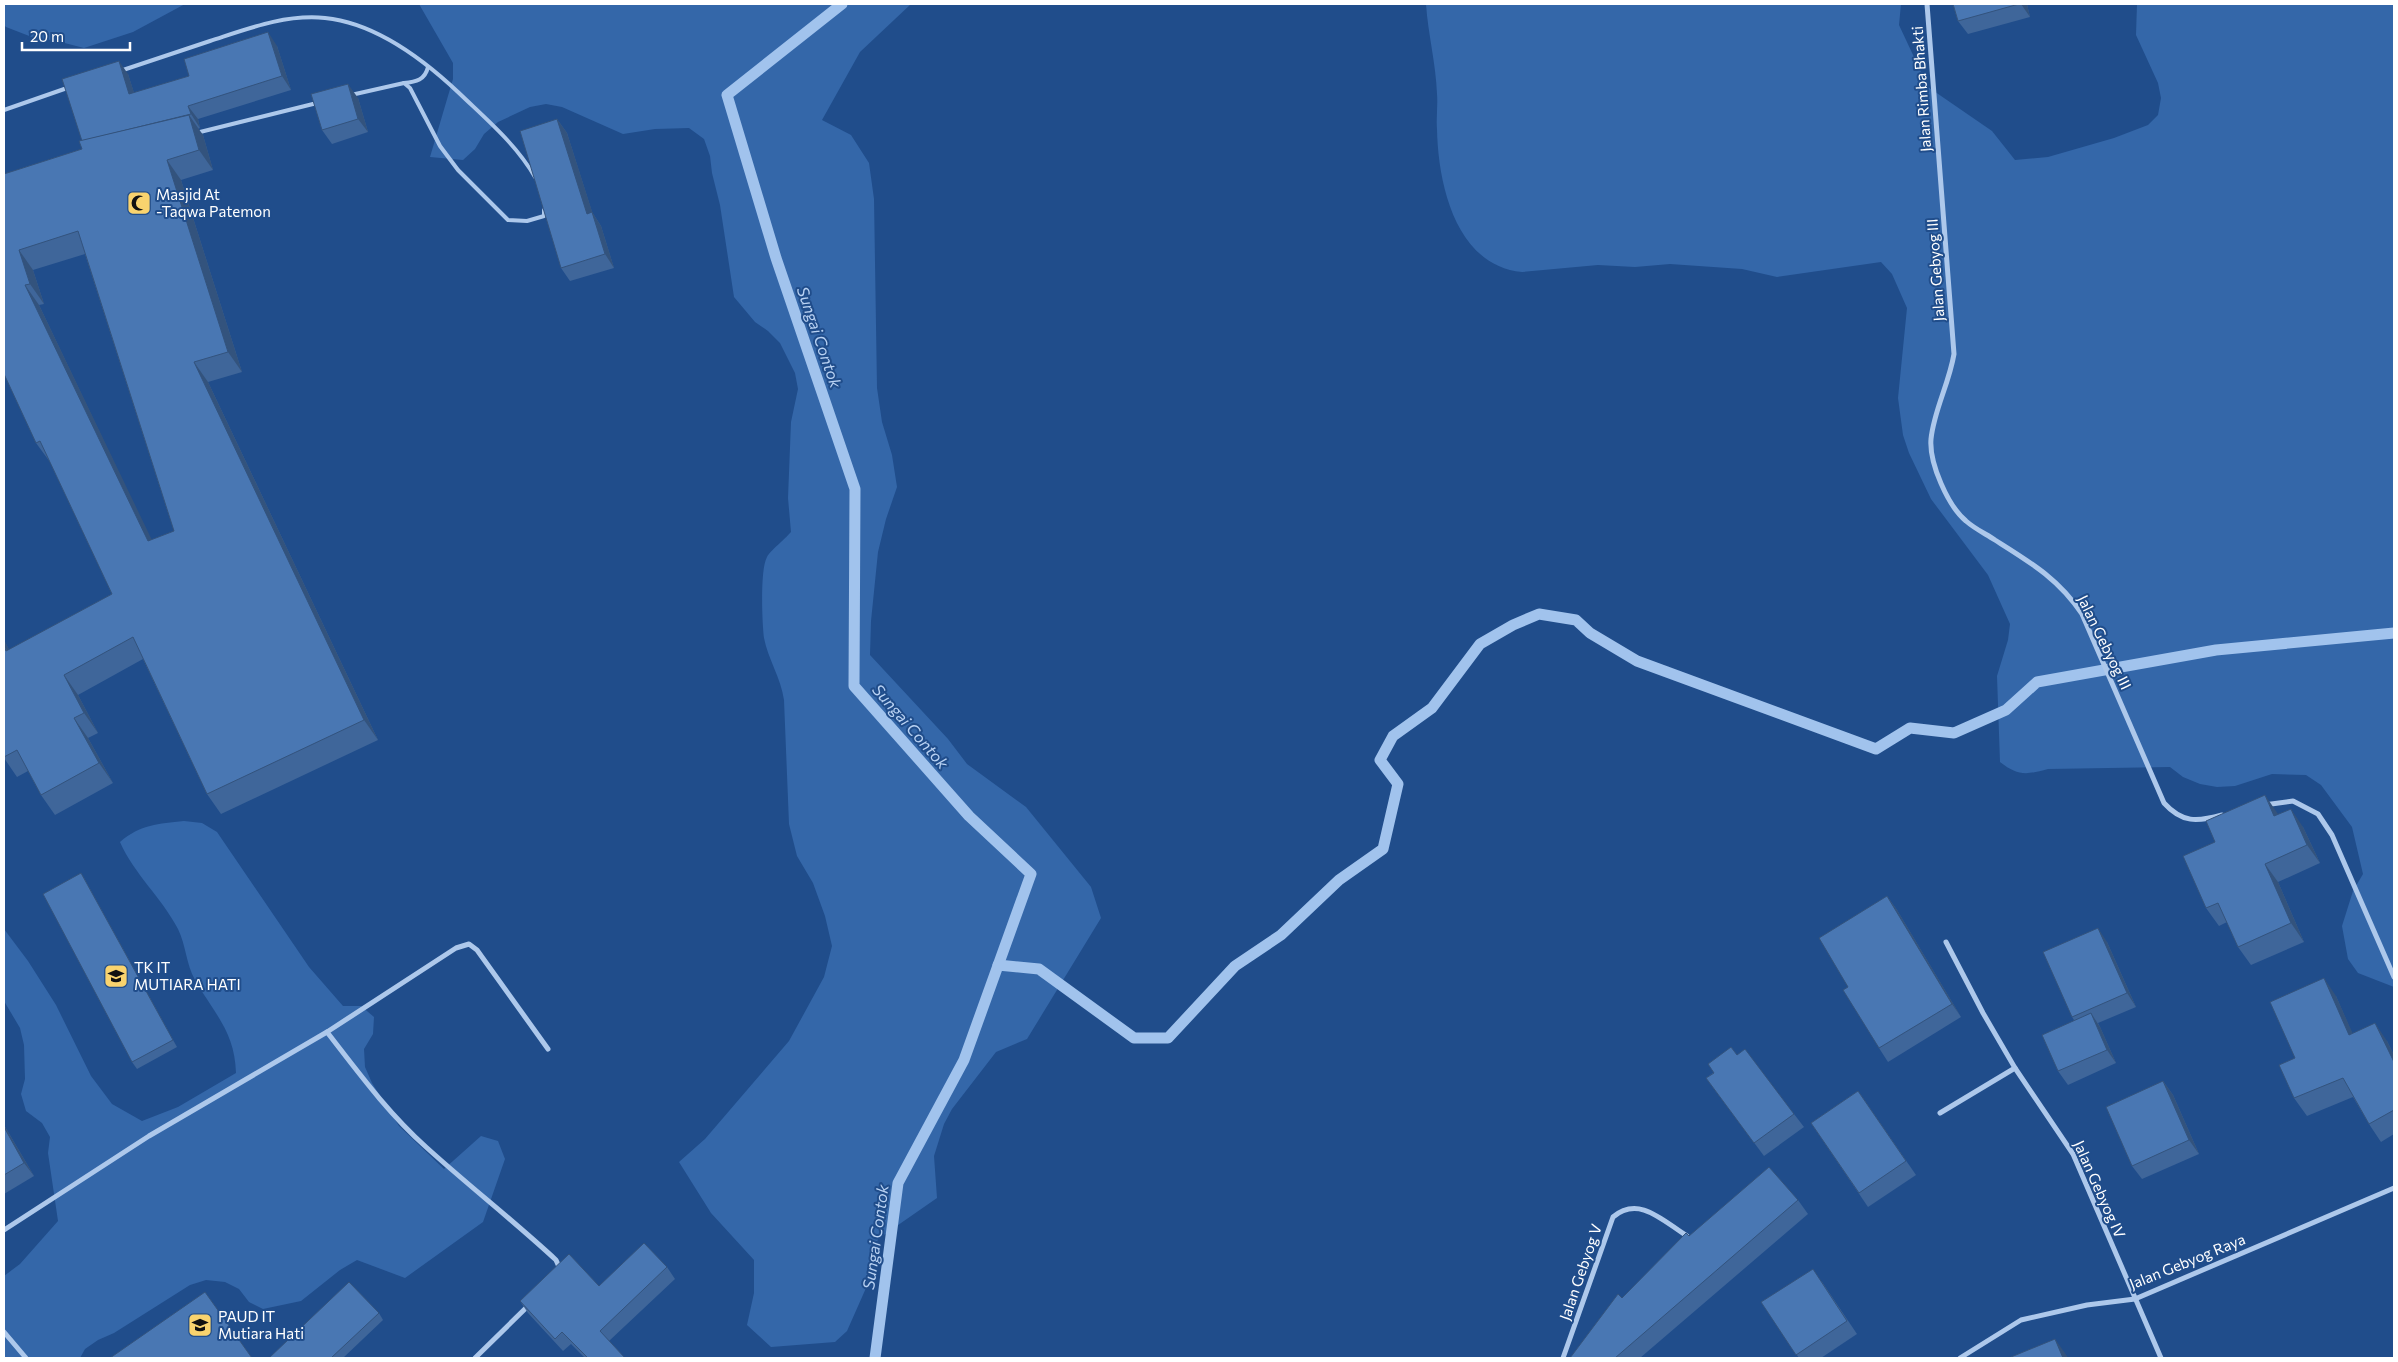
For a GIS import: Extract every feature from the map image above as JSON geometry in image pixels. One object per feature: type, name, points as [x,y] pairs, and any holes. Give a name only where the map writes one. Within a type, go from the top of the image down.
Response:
[{"type":"street","name":"Jalan Rimba Bhakti","points":[[1927,4],[1940,173]]},
{"type":"street","name":"Jalan Gebyog III","points":[[1940,173],[1954,354],[1950,376],[1935,421],[1931,440],[1932,459],[1948,497],[1966,521],[2047,574],[2068,593],[2082,614],[2164,803],[2174,814],[2191,821],[2232,813]]},
{"type":"street","points":[[2261,806],[2293,801],[2318,814],[2332,834],[2394,977]]},
{"type":"street","name":"Jalan Gebyog IV","points":[[1946,942],[1982,1013],[2015,1068],[2073,1154],[2161,1358]]},
{"type":"street","points":[[4,1230],[149,1136],[327,1032],[456,948],[469,944],[477,950],[548,1049]]},
{"type":"street","points":[[327,1032],[379,1099],[426,1147],[511,1217],[556,1260],[561,1272],[558,1277]]},
{"type":"street","points":[[1940,1113],[2015,1068]]},
{"type":"street","name":"Jalan Gebyog Raya","points":[[1960,1358],[2021,1320],[2087,1305],[2135,1298],[2394,1188]]},
{"type":"street","name":"Jalan Gebyog V","points":[[1563,1358],[1613,1217],[1621,1210],[1632,1206],[1645,1210],[1687,1236]]},
{"type":"street","points":[[475,1358],[534,1300]]},
{"type":"street","points":[[4,1332],[26,1358]]},
{"type":"lane","points":[[113,73],[262,24],[301,18],[326,18],[378,34],[404,48],[448,82],[506,138],[525,160],[538,184]]},
{"type":"lane","points":[[348,95],[416,82],[423,78],[428,67]]},
{"type":"lane","points":[[404,83],[410,88],[440,146],[458,170],[508,220],[527,221],[544,216],[545,206]]},
{"type":"lane","points":[[4,110],[76,85]]},
{"type":"lane","points":[[186,135],[319,102]]},
{"type":"shaded area","points":[[4,4],[185,4],[133,32],[84,48],[53,40],[37,39],[6,27],[4,25]]},
{"type":"shaded area","points":[[419,4],[911,4],[860,52],[822,120],[851,135],[869,163],[874,199],[877,388],[882,422],[892,455],[897,487],[886,519],[878,552],[871,621],[870,655],[948,739],[967,764],[1026,807],[1091,887],[1101,918],[1027,1039],[996,1052],[952,1109],[944,1124],[934,1156],[937,1198],[878,1239],[872,1258],[870,1279],[847,1331],[835,1342],[771,1347],[747,1325],[754,1293],[754,1260],[711,1213],[679,1162],[705,1139],[789,1041],[824,977],[832,946],[825,916],[813,883],[797,856],[789,824],[784,700],[766,646],[763,630],[762,596],[765,563],[769,554],[791,532],[788,498],[791,422],[798,389],[795,373],[780,343],[755,322],[734,297],[720,205],[710,156],[704,139],[689,128],[655,129],[623,134],[562,107],[546,104],[530,107],[498,122],[484,134],[475,149],[463,160],[430,157],[453,79],[453,63]]},
{"type":"shaded area","points":[[1426,4],[1901,4],[1899,25],[1928,87],[1992,131],[2015,160],[2048,157],[2114,138],[2148,125],[2158,115],[2161,98],[2158,83],[2136,35],[2137,4],[2394,4],[2394,987],[2358,973],[2348,959],[2342,926],[2353,891],[2363,874],[2352,827],[2321,785],[2306,775],[2272,774],[2235,786],[2217,787],[2200,784],[2183,777],[2170,767],[2048,769],[2022,773],[2012,770],[2000,762],[1997,676],[2008,640],[2010,624],[1988,575],[1931,499],[1909,453],[1903,435],[1898,398],[1907,308],[1892,274],[1881,262],[1777,277],[1742,269],[1670,264],[1635,267],[1598,265],[1522,272],[1499,266],[1481,255],[1466,239],[1455,219],[1447,197],[1438,151],[1436,83]]},
{"type":"shaded area","points":[[184,821],[202,823],[217,832],[309,967],[343,1006],[361,1006],[374,1017],[373,1034],[364,1049],[365,1067],[372,1083],[399,1126],[444,1169],[481,1136],[498,1141],[505,1159],[483,1222],[405,1278],[357,1260],[340,1270],[301,1301],[263,1309],[249,1302],[239,1289],[225,1282],[206,1280],[190,1285],[114,1333],[98,1340],[85,1349],[80,1358],[4,1358],[4,1276],[20,1264],[58,1221],[48,1153],[50,1137],[42,1123],[26,1111],[21,1094],[25,1079],[24,1045],[20,1028],[4,1001],[4,929],[28,961],[56,1005],[91,1076],[112,1104],[142,1121],[178,1107],[236,1073],[235,1059],[228,1034],[192,974],[178,929],[133,865],[120,842],[143,828]]},
{"type":"building","points":[[1953,4],[2019,4],[1958,21]]},
{"type":"building","points":[[268,32],[282,76],[188,106],[191,114],[82,141],[62,79],[119,61],[129,94],[189,76],[184,59]]},
{"type":"building","points":[[348,84],[358,119],[322,130],[311,94]]},
{"type":"building","points":[[189,115],[199,150],[167,160],[228,352],[194,362],[364,720],[207,794],[133,637],[64,675],[84,713],[74,718],[99,763],[41,795],[17,750],[4,757],[4,646],[6,651],[112,594],[40,441],[36,443],[4,374],[4,174],[82,149],[79,141]],"holes":[[[78,231],[174,531],[148,541],[25,285],[30,284],[19,250]]]},
{"type":"building","points":[[557,119],[587,214],[592,212],[605,254],[561,268],[520,131]]},
{"type":"building","points":[[2265,795],[2274,816],[2291,809],[2307,845],[2265,864],[2291,923],[2238,947],[2218,903],[2206,908],[2183,856],[2215,842],[2206,821]]},
{"type":"building","points":[[81,873],[173,1040],[132,1062],[43,894]]},
{"type":"building","points":[[1887,896],[1952,1004],[1879,1048],[1843,990],[1848,987],[1819,938]]},
{"type":"building","points":[[2098,928],[2127,993],[2072,1017],[2043,952]]},
{"type":"building","points":[[2324,978],[2349,1035],[2375,1023],[2394,1062],[2394,1110],[2369,1124],[2343,1078],[2294,1098],[2279,1065],[2295,1058],[2270,1002]]},
{"type":"building","points":[[2091,1013],[2107,1050],[2058,1071],[2042,1035]]},
{"type":"building","points":[[1731,1047],[1737,1055],[1745,1049],[1794,1114],[1754,1143],[1706,1078],[1714,1073],[1708,1064]]},
{"type":"building","points":[[2163,1081],[2189,1140],[2132,1166],[2106,1107]]},
{"type":"building","points":[[1858,1091],[1906,1161],[1859,1193],[1811,1123]]},
{"type":"building","points":[[4,1127],[24,1163],[4,1175]]},
{"type":"building","points":[[1769,1167],[1798,1200],[1615,1358],[1570,1358],[1618,1294],[1622,1298],[1686,1233],[1689,1236]]},
{"type":"building","points":[[644,1243],[667,1267],[600,1331],[625,1358],[588,1358],[562,1332],[555,1339],[520,1301],[569,1254],[599,1286]]},
{"type":"building","points":[[1813,1269],[1847,1321],[1796,1355],[1761,1302]]},
{"type":"building","name":"PAUD IT Mutiara Hati","points":[[349,1282],[379,1313],[331,1358],[269,1358]]},
{"type":"building","name":"PAUD IT Mutiara Hati","points":[[205,1292],[252,1358],[110,1358]]},
{"type":"building","points":[[2055,1339],[2063,1358],[2011,1358],[2011,1357]]},
{"type":"waterway","name":"Sungai Contok","points":[[842,4],[727,95],[776,258],[855,489],[854,686],[969,816],[1031,874],[964,1060],[898,1183],[875,1358]]},
{"type":"waterway","points":[[998,965],[1039,969],[1134,1038],[1168,1038],[1235,966],[1281,935],[1339,880],[1383,849],[1398,784],[1380,760],[1393,736],[1432,708],[1480,644],[1513,625],[1539,614],[1576,620],[1590,633],[1637,661],[1876,749],[1910,728],[1954,733],[2006,710],[2037,682],[2216,650],[2394,633]]},
{"type":"place","name":"Masjid At -Taqwa Patemon","points":[[139,203]]},
{"type":"place","name":"TK IT MUTIARA HATI","points":[[116,976]]},
{"type":"place","name":"PAUD IT Mutiara Hati","points":[[200,1325]]}]
